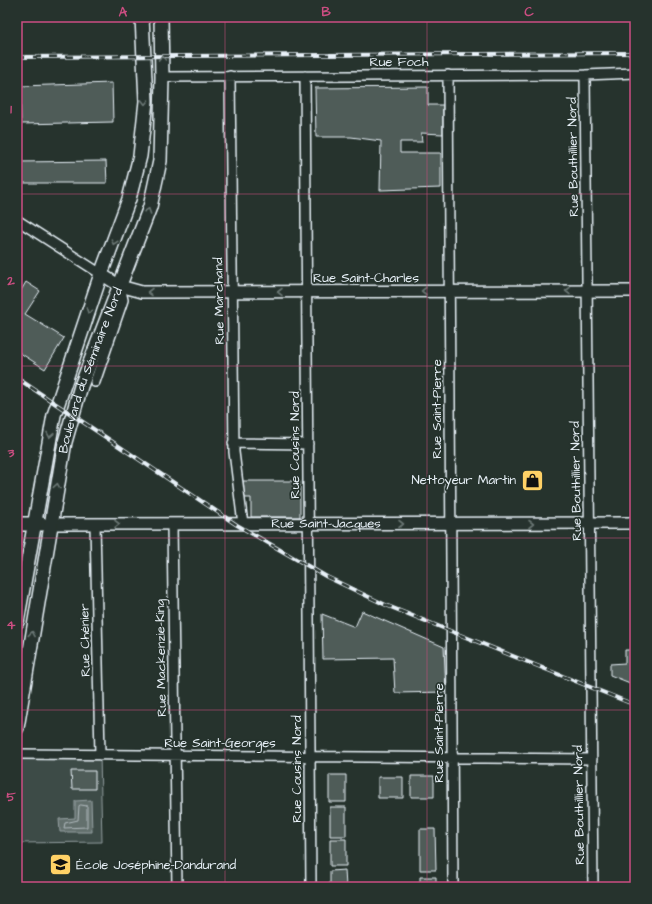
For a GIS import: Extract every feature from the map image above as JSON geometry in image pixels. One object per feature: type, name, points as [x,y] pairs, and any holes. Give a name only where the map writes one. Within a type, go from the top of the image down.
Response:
[{"type":"main road","name":"Boulevard du Séminaire Nord","points":[[17,622],[54,416],[101,274],[129,199],[140,156],[146,101],[142,17]]},
{"type":"main road","name":"Boulevard du Séminaire Nord","points":[[17,728],[50,524],[65,442],[81,386],[150,207],[160,161],[162,77],[161,17]]},
{"type":"main road","points":[[129,199],[126,215],[126,226],[131,232],[139,236]]},
{"type":"main road","name":"Rue Saint-Jacques","points":[[17,524],[50,524]]},
{"type":"street","name":"Rue Foch","points":[[162,77],[585,75],[635,73]]},
{"type":"street","name":"Rue Saint-Pierre","points":[[448,75],[452,887]]},
{"type":"street","name":"Rue Bouthillier Nord","points":[[585,75],[593,887]]},
{"type":"street","name":"Rue Marchand","points":[[230,76],[234,443],[242,524]]},
{"type":"street","name":"Rue Cousins Nord","points":[[305,76],[311,887]]},
{"type":"street","points":[[17,220],[101,274]]},
{"type":"street","name":"Rue Saint-Charles","points":[[101,274],[120,286],[142,292],[635,291]]},
{"type":"street","points":[[95,382],[123,300],[120,286]]},
{"type":"street","points":[[234,443],[308,444]]},
{"type":"street","name":"Rue Saint-Jacques","points":[[50,524],[635,524]]},
{"type":"street","name":"Rue Chénier","points":[[95,524],[100,755]]},
{"type":"street","name":"Rue Mackenzie-King","points":[[172,524],[177,887]]},
{"type":"street","name":"Rue Saint-Georges","points":[[17,754],[592,759]]},
{"type":"shaded area","points":[[17,754],[100,755],[102,842],[17,843]]},
{"type":"water","points":[[91,800],[92,832],[60,832],[59,819],[75,818],[75,801]]},
{"type":"building","points":[[112,83],[113,122],[21,124],[20,86]]},
{"type":"building","points":[[428,87],[428,105],[443,105],[443,134],[421,133],[422,142],[400,142],[400,153],[441,153],[441,188],[380,190],[381,141],[351,137],[316,137],[315,88]]},
{"type":"building","points":[[106,161],[107,183],[17,183],[17,162]]},
{"type":"building","points":[[26,282],[40,291],[25,314],[64,338],[45,369],[17,351],[17,291],[20,292]]},
{"type":"building","points":[[243,481],[300,481],[300,517],[251,517],[251,498],[243,498]]},
{"type":"building","points":[[362,611],[444,647],[446,692],[395,693],[393,658],[323,659],[322,614],[355,627]]},
{"type":"building","points":[[625,650],[635,650],[635,685],[610,675],[610,664],[625,663]]},
{"type":"building","points":[[71,771],[95,771],[95,789],[72,789]]},
{"type":"building","points":[[329,775],[346,775],[346,802],[329,802]]},
{"type":"building","points":[[411,776],[434,776],[434,797],[411,797]]},
{"type":"building","points":[[378,777],[403,777],[403,798],[378,798]]},
{"type":"building","points":[[330,807],[346,807],[346,836],[330,836]]},
{"type":"building","points":[[420,829],[435,829],[436,870],[420,870]]},
{"type":"building","points":[[330,839],[346,839],[346,866],[330,866]]},
{"type":"building","points":[[345,870],[346,887],[330,887],[330,871]]},
{"type":"building","points":[[420,877],[436,877],[436,887],[420,887]]},
{"type":"railway","points":[[17,57],[635,53]]},
{"type":"railway","points":[[17,378],[237,525],[327,577],[388,606],[635,705]]},
{"type":"place","name":"Nettoyeur Martin","points":[[532,480]]},
{"type":"place","name":"École Joséphine-Dandurand","points":[[60,865]]}]
